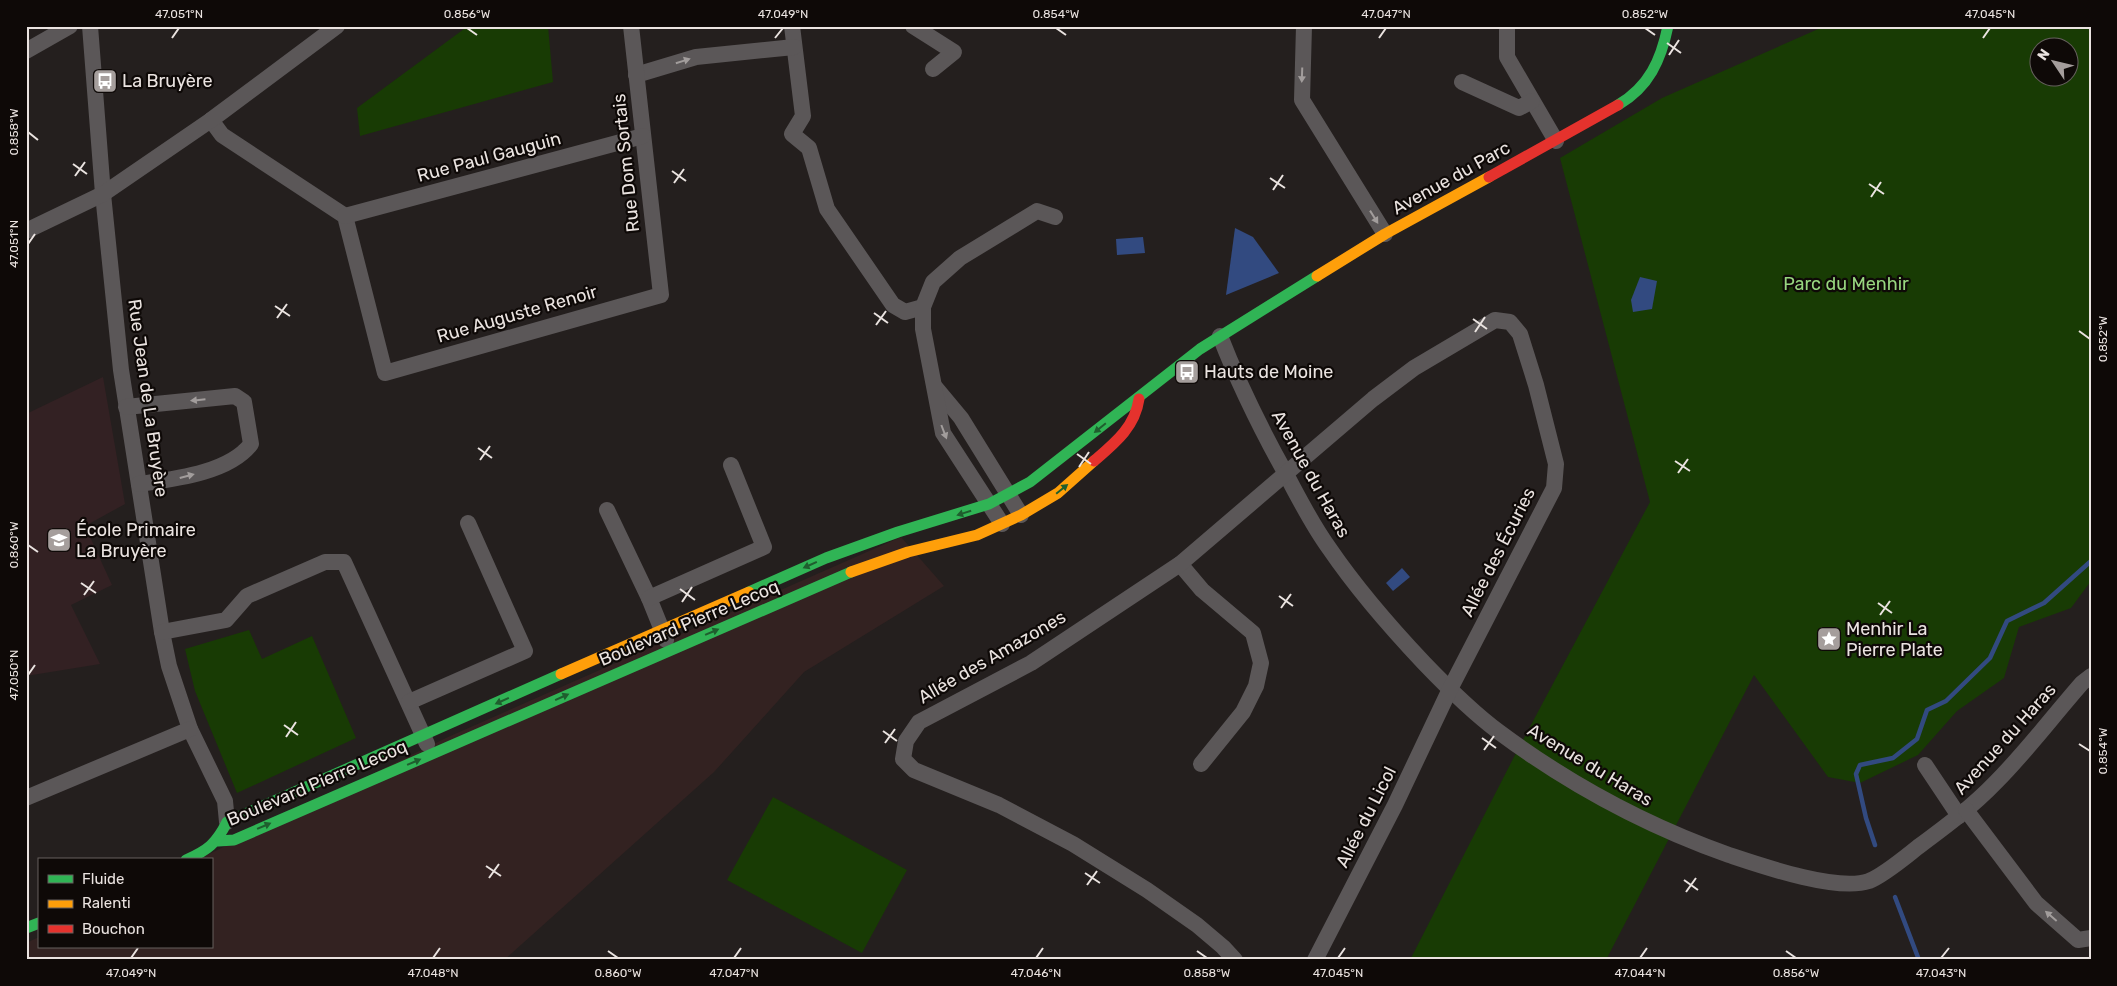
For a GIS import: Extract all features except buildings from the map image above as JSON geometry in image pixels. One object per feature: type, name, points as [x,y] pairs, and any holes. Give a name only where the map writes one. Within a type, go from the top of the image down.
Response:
[{"type":"street","points":[[26,51],[70,26]]},
{"type":"street","name":"Rue Jean de La Bruyère","points":[[90,26],[103,194],[121,370],[162,632],[169,666],[190,729],[225,801],[227,822]]},
{"type":"street","points":[[26,231],[103,194],[210,120],[337,26]]},
{"type":"street","name":"Rue Dom Sortais","points":[[631,26],[661,295]]},
{"type":"street","points":[[797,26],[792,26],[803,116],[792,134],[809,148],[827,209],[893,304],[905,312],[922,307]]},
{"type":"street","points":[[913,26],[954,52],[933,69]]},
{"type":"street","points":[[1304,26],[1302,100],[1385,234]]},
{"type":"street","points":[[1507,26],[1507,57],[1556,141]]},
{"type":"street","name":"Avenue du Parc","points":[[1220,336],[1385,234],[1556,141],[1628,99],[1652,74],[1663,51],[1668,26]]},
{"type":"street","points":[[636,75],[696,57],[794,47]]},
{"type":"street","points":[[1462,82],[1520,108],[1532,101]]},
{"type":"street","points":[[210,120],[222,135],[345,216]]},
{"type":"street","name":"Rue Paul Gauguin","points":[[345,216],[643,136]]},
{"type":"street","points":[[1002,524],[943,434],[923,329],[922,307],[933,282],[960,258],[1037,211],[1055,217]]},
{"type":"street","name":"Rue Auguste Renoir","points":[[345,216],[384,373],[661,295]]},
{"type":"street","name":"Allée des Écuries","points":[[1285,474],[1372,399],[1451,344],[1495,320],[1510,322],[1520,334],[1536,385],[1556,464],[1554,488],[1450,690]]},
{"type":"street","name":"Boulevard Pierre Lecoq","points":[[191,858],[207,851],[218,841],[227,822],[325,777],[423,736],[826,558],[989,504],[1009,494],[1059,461],[1114,416],[1139,399],[1174,368],[1220,336]]},
{"type":"street","name":"Avenue du Haras","points":[[1220,336],[1240,385],[1268,444],[1306,513],[1329,549],[1402,640],[1450,690],[1498,731],[1582,787],[1639,818],[1722,852],[1781,870],[1845,883],[1852,884],[1870,880],[1901,860],[1963,813],[1997,781],[2091,676]]},
{"type":"street","points":[[934,385],[961,418],[1021,514]]},
{"type":"street","points":[[126,407],[236,396],[244,402],[250,444],[243,453],[233,460],[187,477],[139,484]]},
{"type":"street","name":"Boulevard Pierre Lecoq","points":[[218,841],[234,840],[847,574],[908,552],[977,535],[1002,524],[1058,493],[1115,444],[1127,430],[1137,413],[1139,399]]},
{"type":"street","points":[[649,598],[764,547],[731,465]]},
{"type":"street","name":"Allée des Amazones","points":[[1235,960],[1197,925],[1147,890],[1073,844],[999,805],[914,770],[903,759],[906,740],[919,722],[1030,662],[1180,564],[1285,474]]},
{"type":"street","points":[[607,510],[649,598],[670,650]]},
{"type":"street","points":[[409,702],[524,651],[468,523]]},
{"type":"street","points":[[162,632],[226,620],[247,596],[325,562],[344,562],[432,754]]},
{"type":"street","points":[[1180,564],[1202,590],[1252,633],[1261,663],[1256,686],[1243,712],[1201,764]]},
{"type":"street","name":"Allée du Licol","points":[[1315,960],[1396,805],[1450,690]]},
{"type":"street","points":[[26,798],[190,729]]},
{"type":"street","points":[[1925,765],[2036,902],[2078,940],[2091,938]]},
{"type":"street","points":[[26,928],[38,923]]},
{"type":"shaded area","name":"École Primaire La Bruyère","points":[[103,377],[125,504],[85,526],[112,585],[71,605],[100,664],[26,676],[26,414]]},
{"type":"shaded area","points":[[901,537],[944,586],[804,672],[714,772],[504,960],[26,960],[26,943],[38,937],[38,948],[212,948],[212,858],[201,858],[448,737]]},
{"type":"green space","points":[[468,26],[548,26],[553,82],[360,136],[357,108]]},
{"type":"green space","name":"Parc du Menhir","points":[[1825,26],[2091,26],[2091,581],[2071,608],[2019,627],[2004,678],[1957,711],[1918,755],[1860,783],[1828,777],[1754,675],[1606,960],[1410,960],[1516,753],[1650,502],[1560,158],[1662,98]]},
{"type":"green space","points":[[249,630],[262,659],[312,636],[356,738],[237,793],[195,691],[185,649]]},
{"type":"green space","points":[[773,797],[907,870],[862,953],[727,880]]},
{"type":"water","points":[[1235,228],[1253,237],[1279,273],[1226,295]]},
{"type":"water","points":[[1143,237],[1145,253],[1117,255],[1116,239]]},
{"type":"water","points":[[1640,277],[1657,281],[1652,309],[1633,312],[1631,300]]},
{"type":"water","points":[[1402,568],[1410,577],[1393,591],[1386,583]]},
{"type":"waterway","points":[[1875,845],[1866,818],[1856,774],[1860,765],[1893,758],[1917,739],[1927,710],[1946,701],[1990,658],[2007,621],[2044,603],[2091,561]]},
{"type":"waterway","points":[[1895,897],[1919,960]]},
{"type":"traffic: fast","points":[[1618,105],[1638,90],[1652,72],[1662,50],[1668,26]]},
{"type":"traffic: fast","points":[[749,592],[826,558],[898,532],[989,504],[1030,482],[1200,349],[1317,276]]},
{"type":"traffic: fast","points":[[218,841],[234,840],[851,572]]},
{"type":"traffic: fast","points":[[190,858],[211,846],[227,822],[561,674]]},
{"type":"traffic: fast","points":[[26,928],[38,923]]},
{"type":"traffic: slow","points":[[1317,276],[1385,234],[1489,177]]},
{"type":"traffic: slow","points":[[851,572],[908,552],[977,535],[1021,515],[1058,493],[1094,461]]},
{"type":"traffic: slow","points":[[561,674],[749,592]]},
{"type":"traffic: jam","points":[[1489,177],[1618,105]]},
{"type":"traffic: jam","points":[[1094,461],[1129,426],[1137,409],[1139,399]]},
{"type":"place","name":"La Bruyère","points":[[105,81]]},
{"type":"place","name":"Hauts de Moine","points":[[1187,372]]},
{"type":"place","name":"École Primaire La Bruyère","points":[[59,540]]},
{"type":"place","name":"Menhir La Pierre Plate","points":[[1829,639]]}]
